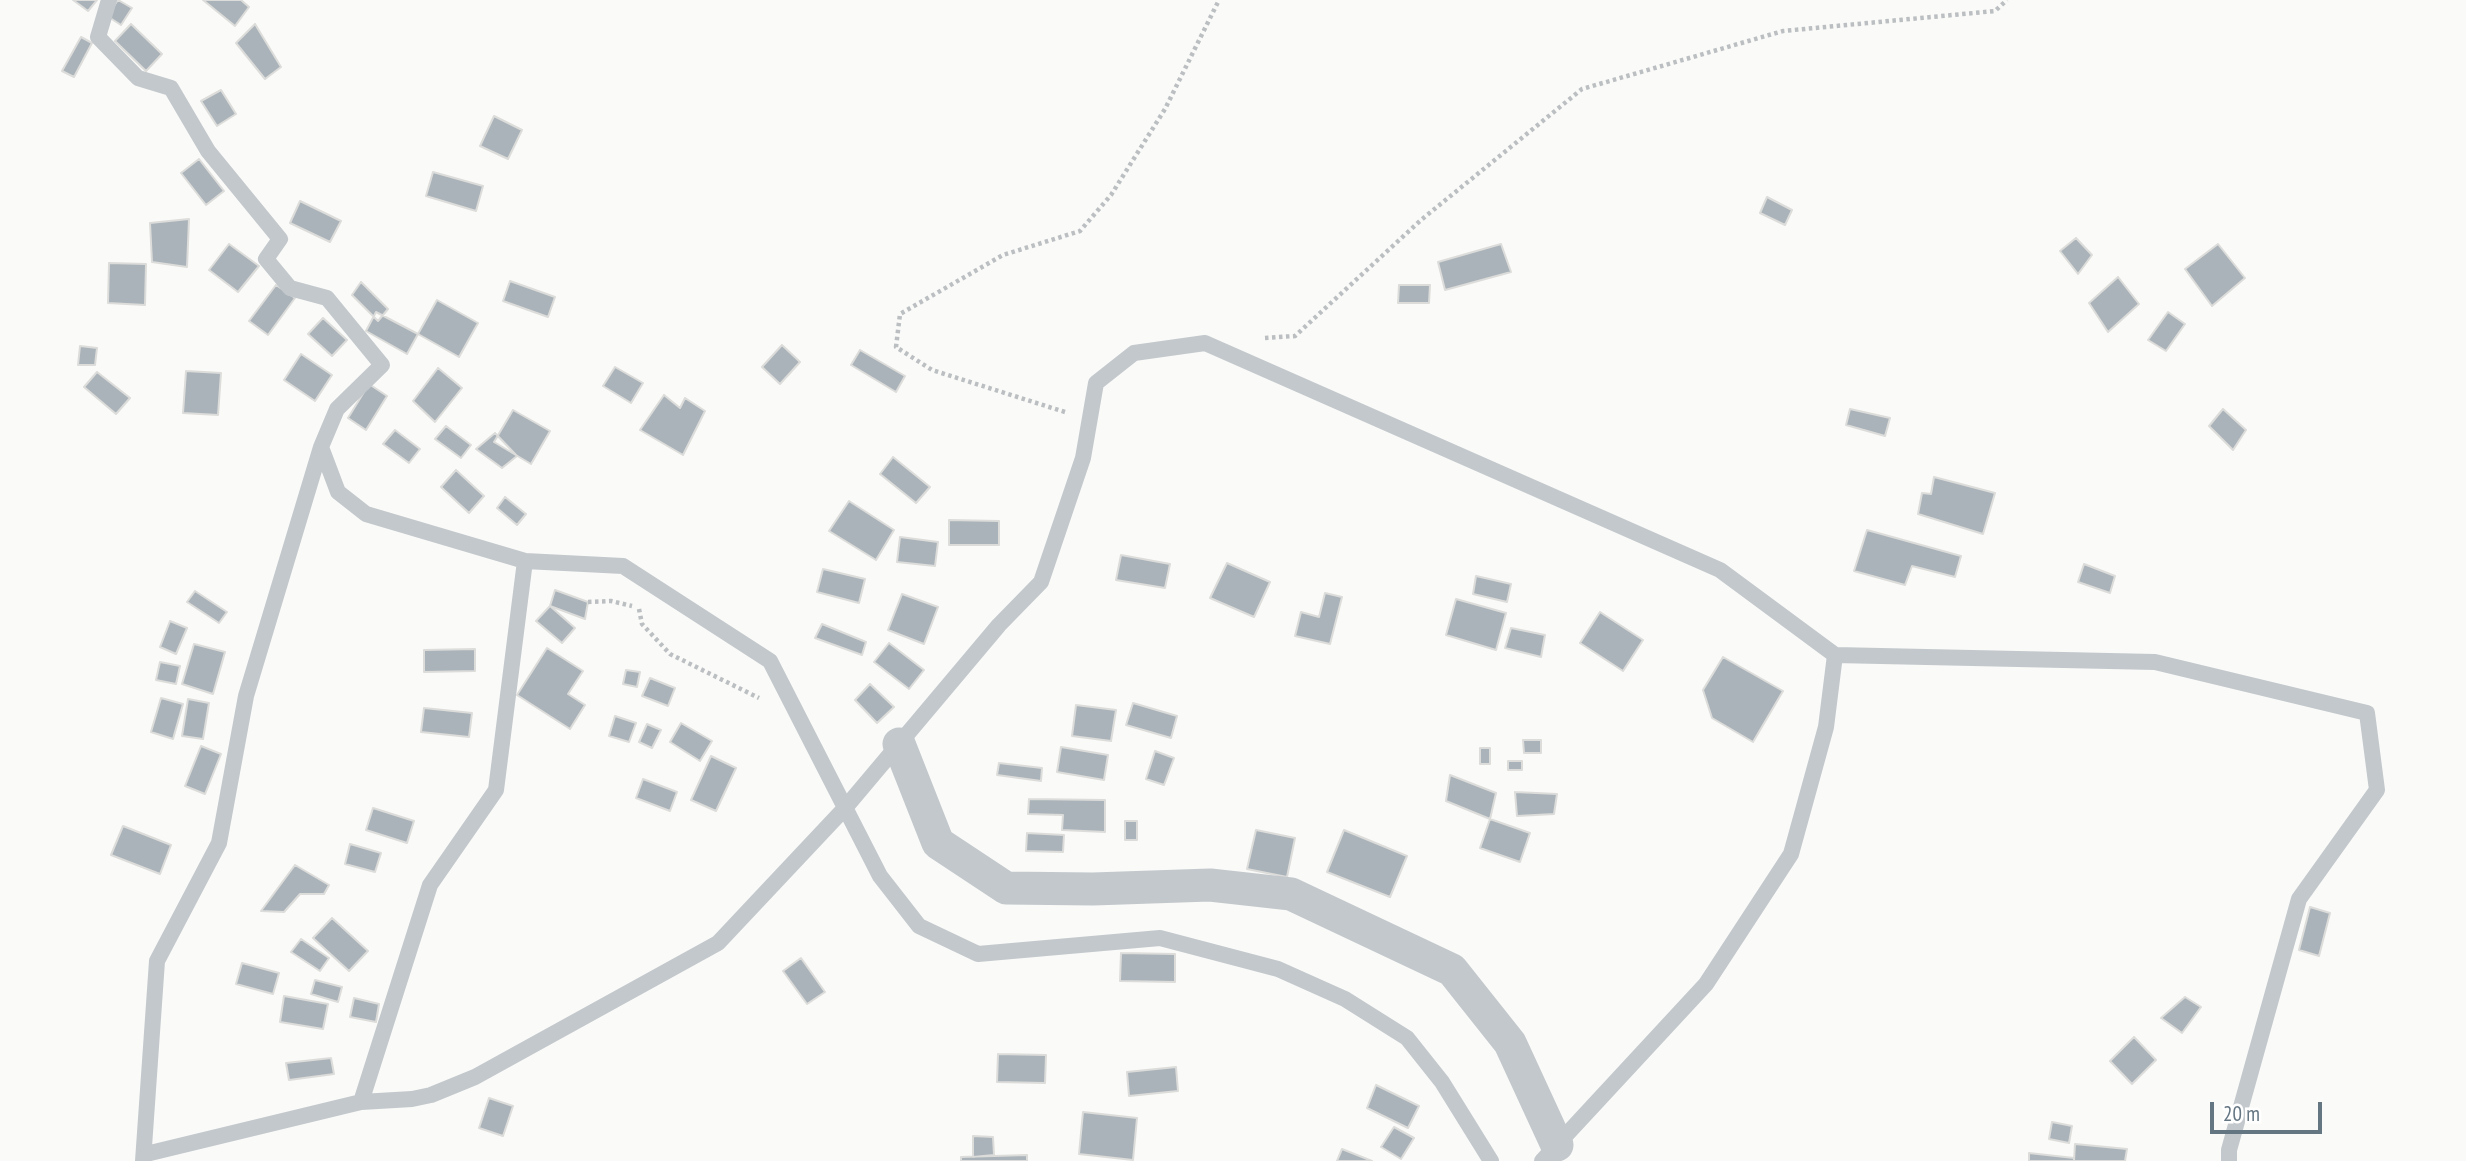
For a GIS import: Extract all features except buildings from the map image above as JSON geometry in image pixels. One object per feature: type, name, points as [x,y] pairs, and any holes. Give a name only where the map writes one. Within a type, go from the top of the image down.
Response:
[{"type":"street","points":[[899,744],[938,843],[1006,888],[1093,889],[1210,885],[1291,894],[1452,970],[1510,1043],[1550,1153]]},
{"type":"lane","points":[[109,0],[98,37],[138,78],[172,88],[208,151],[280,239],[266,259],[290,288],[327,298],[382,365],[337,409],[321,447],[246,695],[219,843],[157,961],[145,1157],[360,1102],[412,1100],[475,1077],[718,943],[845,808],[999,625],[1041,582],[1083,458],[1096,383],[1134,353],[1205,343],[1720,570],[1835,656],[2155,662],[2367,713],[2376,790],[2299,899],[2229,1150],[2229,1161]]},
{"type":"lane","points":[[321,447],[338,492],[366,514],[525,561],[623,566],[770,661],[880,876],[919,926],[978,954],[1160,938],[1278,969],[1345,999],[1407,1038],[1442,1082],[1491,1161]]},
{"type":"lane","points":[[360,1102],[430,885],[496,790],[525,561]]},
{"type":"lane","points":[[1550,1153],[1706,984],[1791,854],[1826,727],[1835,656]]},
{"type":"path","points":[[1090,419],[932,370],[896,347],[900,314],[1003,255],[1080,231],[1111,195],[1165,109],[1219,0]]},
{"type":"path","points":[[1205,343],[1295,336],[1421,220],[1582,89],[1783,31],[1996,11],[2007,0]]},
{"type":"path","points":[[588,602],[611,601],[639,607],[642,624],[670,654],[800,719]]}]
